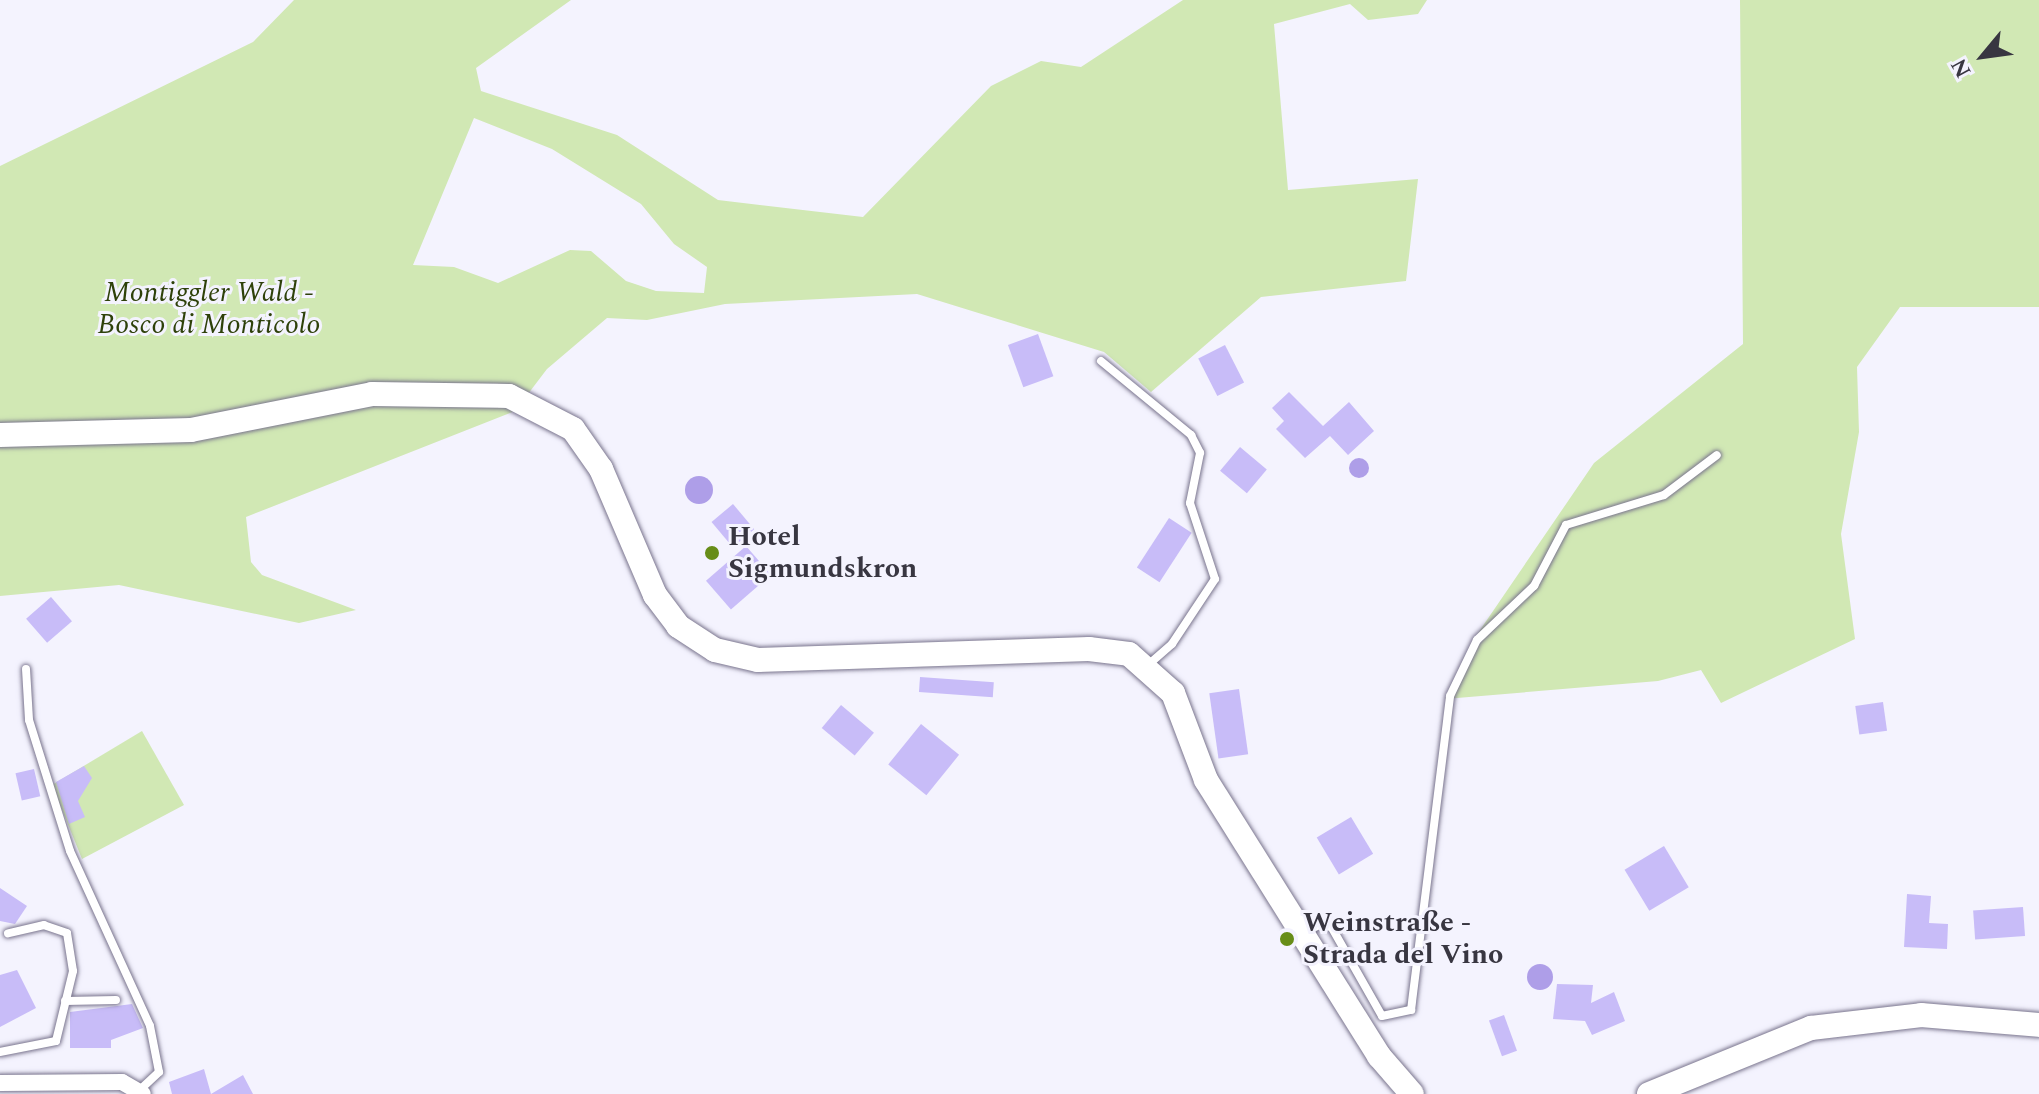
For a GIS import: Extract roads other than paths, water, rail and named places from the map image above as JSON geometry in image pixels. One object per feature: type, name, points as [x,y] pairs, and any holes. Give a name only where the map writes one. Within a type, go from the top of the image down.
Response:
[{"type":"main road","points":[[0,435],[202,429],[372,394],[509,396],[573,429],[601,469],[655,595],[678,626],[715,650],[758,660],[1089,649],[1129,654],[1147,666],[1173,693],[1206,780],[1379,1056],[1412,1094]]},
{"type":"main road","points":[[1649,1094],[1811,1028],[1921,1015],[2039,1025]]},
{"type":"street","points":[[0,1083],[122,1082],[141,1092]]},
{"type":"lane","points":[[1101,361],[1180,425],[1200,453],[1190,503],[1215,579],[1172,644],[1147,666]]},
{"type":"lane","points":[[1301,933],[1324,923],[1332,928],[1382,1016],[1411,1010],[1450,696],[1477,640],[1534,586],[1566,525],[1664,495],[1706,470],[1717,455]]},
{"type":"lane","points":[[26,669],[29,720],[70,851],[150,1026],[159,1072],[141,1092]]},
{"type":"lane","points":[[0,1052],[50,1046],[73,971],[67,933],[44,925],[8,933]]},
{"type":"lane","points":[[65,1001],[116,1000]]},
{"type":"place","name":"Hotel Sigmundskron","points":[[712,553]]},
{"type":"place","name":"Weinstraße - Strada del Vino","points":[[1287,939]]},
{"type":"park label","name":"Montiggler Wald - Bosco di Monticolo","points":[[209,309]]}]
